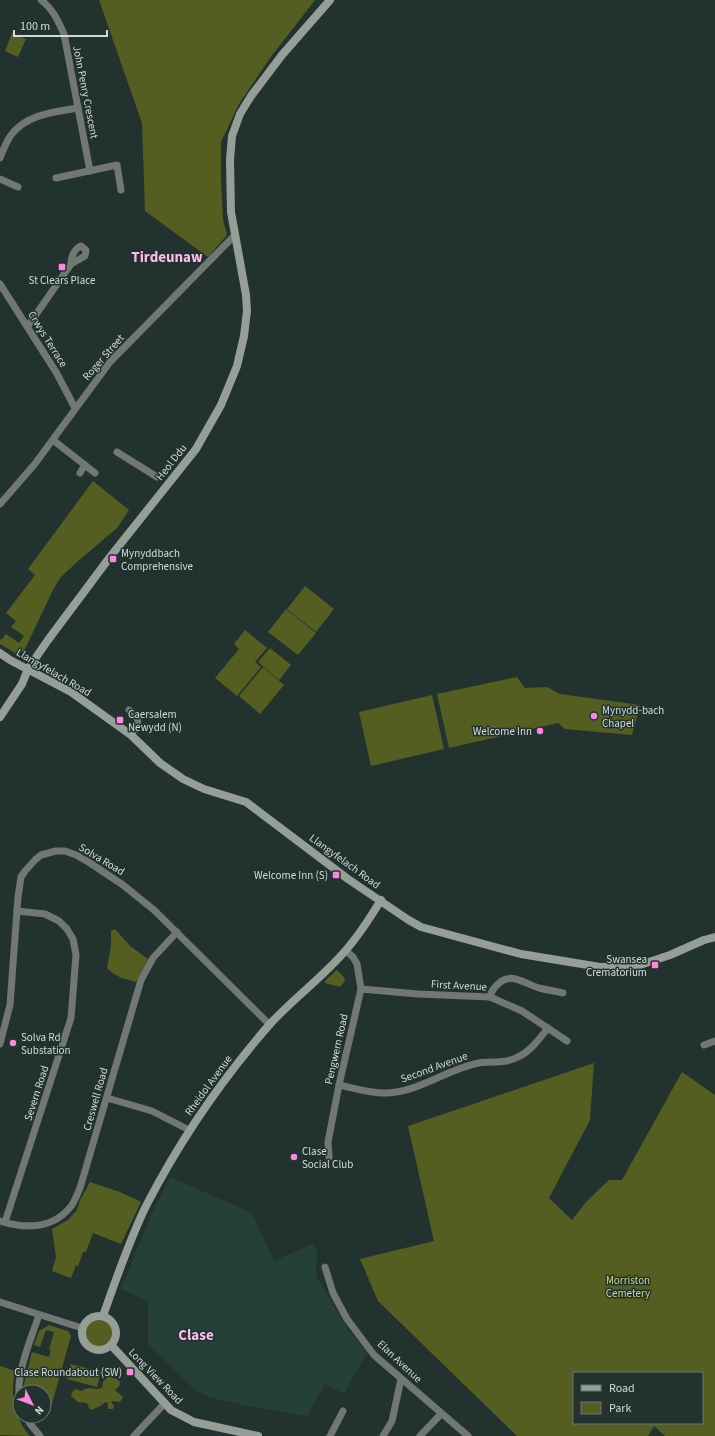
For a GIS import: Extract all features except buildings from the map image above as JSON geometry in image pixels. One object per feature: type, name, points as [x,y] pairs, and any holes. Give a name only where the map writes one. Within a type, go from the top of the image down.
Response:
[{"type":"street","name":"John Penry Crescent","points":[[41,0],[56,16],[64,34],[90,171]]},
{"type":"street","name":"Heol Ddu","points":[[1,712],[22,684],[28,669],[48,640],[110,557],[196,449],[221,405],[237,366],[244,336],[247,311],[246,295],[230,197],[230,160],[232,136],[240,114],[251,96],[282,55],[330,0]]},
{"type":"street","points":[[0,158],[11,135],[29,120],[39,116],[78,108]]},
{"type":"street","points":[[56,178],[117,165],[121,190]]},
{"type":"street","points":[[0,179],[18,187]]},
{"type":"street","name":"Roger Street","points":[[0,504],[34,465],[110,362],[235,235]]},
{"type":"street","points":[[28,326],[71,264]]},
{"type":"street","name":"Crwys Terrace","points":[[0,284],[56,372],[75,408]]},
{"type":"street","points":[[53,440],[96,473]]},
{"type":"street","points":[[117,452],[157,477]]},
{"type":"street","points":[[80,473],[85,465]]},
{"type":"street","name":"Llangyfelach Road","points":[[0,652],[71,692],[131,735],[171,772],[204,789],[246,802],[348,878],[421,927],[521,954],[600,967],[640,965],[715,937]]},
{"type":"street","points":[[129,710],[136,715],[138,721],[138,725],[131,735]]},
{"type":"street","name":"Solva Road","points":[[0,1044],[10,1005],[19,884],[25,871],[41,855],[48,852],[64,851],[76,855],[123,885],[154,910],[270,1025]]},
{"type":"street","name":"Rheidol Avenue","points":[[103,1316],[128,1248],[146,1206],[189,1130],[229,1072],[282,1011],[346,951],[381,900]]},
{"type":"street","name":"Severn Road","points":[[2,1222],[71,1018],[76,955],[73,939],[67,929],[59,921],[45,914],[17,910]]},
{"type":"street","name":"Creswell Road","points":[[2,1222],[19,1226],[33,1227],[46,1224],[60,1218],[72,1205],[80,1188],[141,980],[153,958],[177,932]]},
{"type":"street","name":"Pengwern Road","points":[[328,1157],[328,1142],[339,1085],[361,989],[357,964],[346,951]]},
{"type":"street","points":[[490,997],[491,992],[496,986],[501,981],[508,978],[514,978],[539,988],[563,993]]},
{"type":"street","name":"First Avenue","points":[[361,989],[418,994],[490,997],[522,1011],[567,1041]]},
{"type":"street","name":"Second Avenue","points":[[339,1085],[386,1094],[411,1089],[467,1066],[480,1063],[508,1061],[518,1058],[536,1044],[548,1028]]},
{"type":"street","points":[[704,1045],[715,1041]]},
{"type":"street","points":[[107,1098],[152,1111],[189,1130]]},
{"type":"street","name":"Elan Avenue","points":[[325,1267],[333,1293],[347,1319],[374,1355],[468,1436]]},
{"type":"street","points":[[0,1302],[82,1328]]},
{"type":"street","points":[[20,1384],[22,1370],[39,1315]]},
{"type":"street","points":[[96,1316],[103,1316],[112,1323],[116,1330],[115,1337],[111,1345],[104,1349],[92,1349],[87,1346],[83,1339],[82,1328],[89,1319],[96,1316]]},
{"type":"street","name":"Long View Road","points":[[111,1345],[171,1410],[194,1422],[258,1436]]},
{"type":"street","points":[[383,1436],[392,1422],[401,1379]]},
{"type":"street","points":[[134,1436],[165,1404]]},
{"type":"street","points":[[330,1436],[343,1411]]},
{"type":"street","points":[[420,1436],[442,1414]]},
{"type":"street","points":[[31,1424],[40,1436]]},
{"type":"shaded area","points":[[170,1177],[252,1213],[274,1261],[312,1244],[317,1250],[316,1276],[350,1332],[367,1352],[344,1394],[325,1384],[307,1416],[243,1405],[209,1397],[195,1390],[148,1344],[148,1301],[121,1289],[151,1215]]},
{"type":"green space","points":[[99,0],[315,0],[270,58],[239,104],[221,142],[223,220],[227,235],[208,257],[145,211],[142,123]]},
{"type":"green space","points":[[12,33],[26,39],[18,57],[5,51]]},
{"type":"green space","points":[[93,481],[129,510],[117,528],[61,577],[54,588],[24,651],[15,653],[0,644],[0,639],[1,640],[6,634],[19,643],[24,636],[11,627],[16,621],[6,613],[35,575],[28,569]]},
{"type":"green space","points":[[305,586],[334,609],[316,632],[287,609]]},
{"type":"green space","points":[[286,609],[316,633],[298,655],[268,632]]},
{"type":"green space","points":[[245,630],[267,648],[255,662],[261,667],[237,696],[215,678],[239,649],[234,644]]},
{"type":"green space","points":[[270,648],[291,665],[279,680],[258,662]]},
{"type":"green space","points":[[263,667],[284,685],[260,714],[239,696]]},
{"type":"green space","points":[[517,677],[525,688],[547,687],[560,694],[640,705],[632,735],[565,729],[558,723],[449,748],[437,694]]},
{"type":"green space","points":[[432,695],[444,749],[371,766],[359,712]]},
{"type":"green space","points":[[115,929],[130,946],[148,959],[136,982],[117,976],[107,968],[111,946],[111,931]]},
{"type":"green space","points":[[337,970],[344,977],[345,981],[340,987],[325,983],[325,981]]},
{"type":"green space","name":"Morriston Cemetery","points":[[594,1063],[590,1120],[549,1198],[572,1220],[587,1201],[609,1180],[622,1180],[682,1072],[715,1095],[715,1436],[665,1436],[654,1426],[648,1436],[517,1436],[378,1301],[360,1259],[434,1241],[408,1126]]},
{"type":"green space","points":[[90,1182],[120,1192],[141,1202],[121,1244],[93,1233],[86,1252],[83,1252],[78,1266],[76,1265],[71,1278],[52,1271],[56,1257],[52,1229],[68,1220],[77,1210],[80,1200]]},
{"type":"green space","points":[[99,1319],[109,1323],[113,1333],[109,1343],[99,1347],[89,1343],[85,1333],[89,1323]]},
{"type":"green space","points":[[49,1325],[68,1331],[71,1336],[52,1403],[52,1384],[24,1384],[32,1352],[49,1357],[51,1350],[49,1349],[54,1332],[46,1330],[40,1347],[34,1345],[39,1331]]},
{"type":"green space","points":[[71,1364],[101,1372],[97,1387],[67,1379]]},
{"type":"green space","points":[[0,1366],[15,1371],[14,1384],[12,1384],[12,1424],[22,1424],[30,1436],[0,1435]]},
{"type":"green space","points":[[108,1376],[117,1379],[120,1382],[120,1385],[115,1390],[123,1397],[120,1402],[111,1402],[114,1406],[113,1409],[108,1409],[108,1403],[105,1402],[92,1410],[89,1408],[87,1403],[78,1402],[71,1396],[72,1392],[76,1389],[81,1391],[88,1388],[102,1388],[103,1382]]},
{"type":"place","name":"St Clears Place","points":[[62,267]]},
{"type":"place","name":"Mynyddbach Comprehensive","points":[[113,559]]},
{"type":"place","name":"Mynydd-bach Chapel","points":[[594,716]]},
{"type":"place","name":"Caersalem Newydd (N)","points":[[120,720]]},
{"type":"place","name":"Welcome Inn","points":[[540,731]]},
{"type":"place","name":"Welcome Inn (S)","points":[[336,875]]},
{"type":"place","name":"Swansea Crematorium","points":[[655,965]]},
{"type":"place","name":"Solva Rd Substation","points":[[13,1043]]},
{"type":"place","name":"Clase Social Club","points":[[294,1157]]},
{"type":"place","name":"Clase Roundabout (SW)","points":[[130,1372]]},
{"type":"district","name":"Tirdeunaw","points":[[167,257]]},
{"type":"district","name":"Clase","points":[[196,1335]]}]
